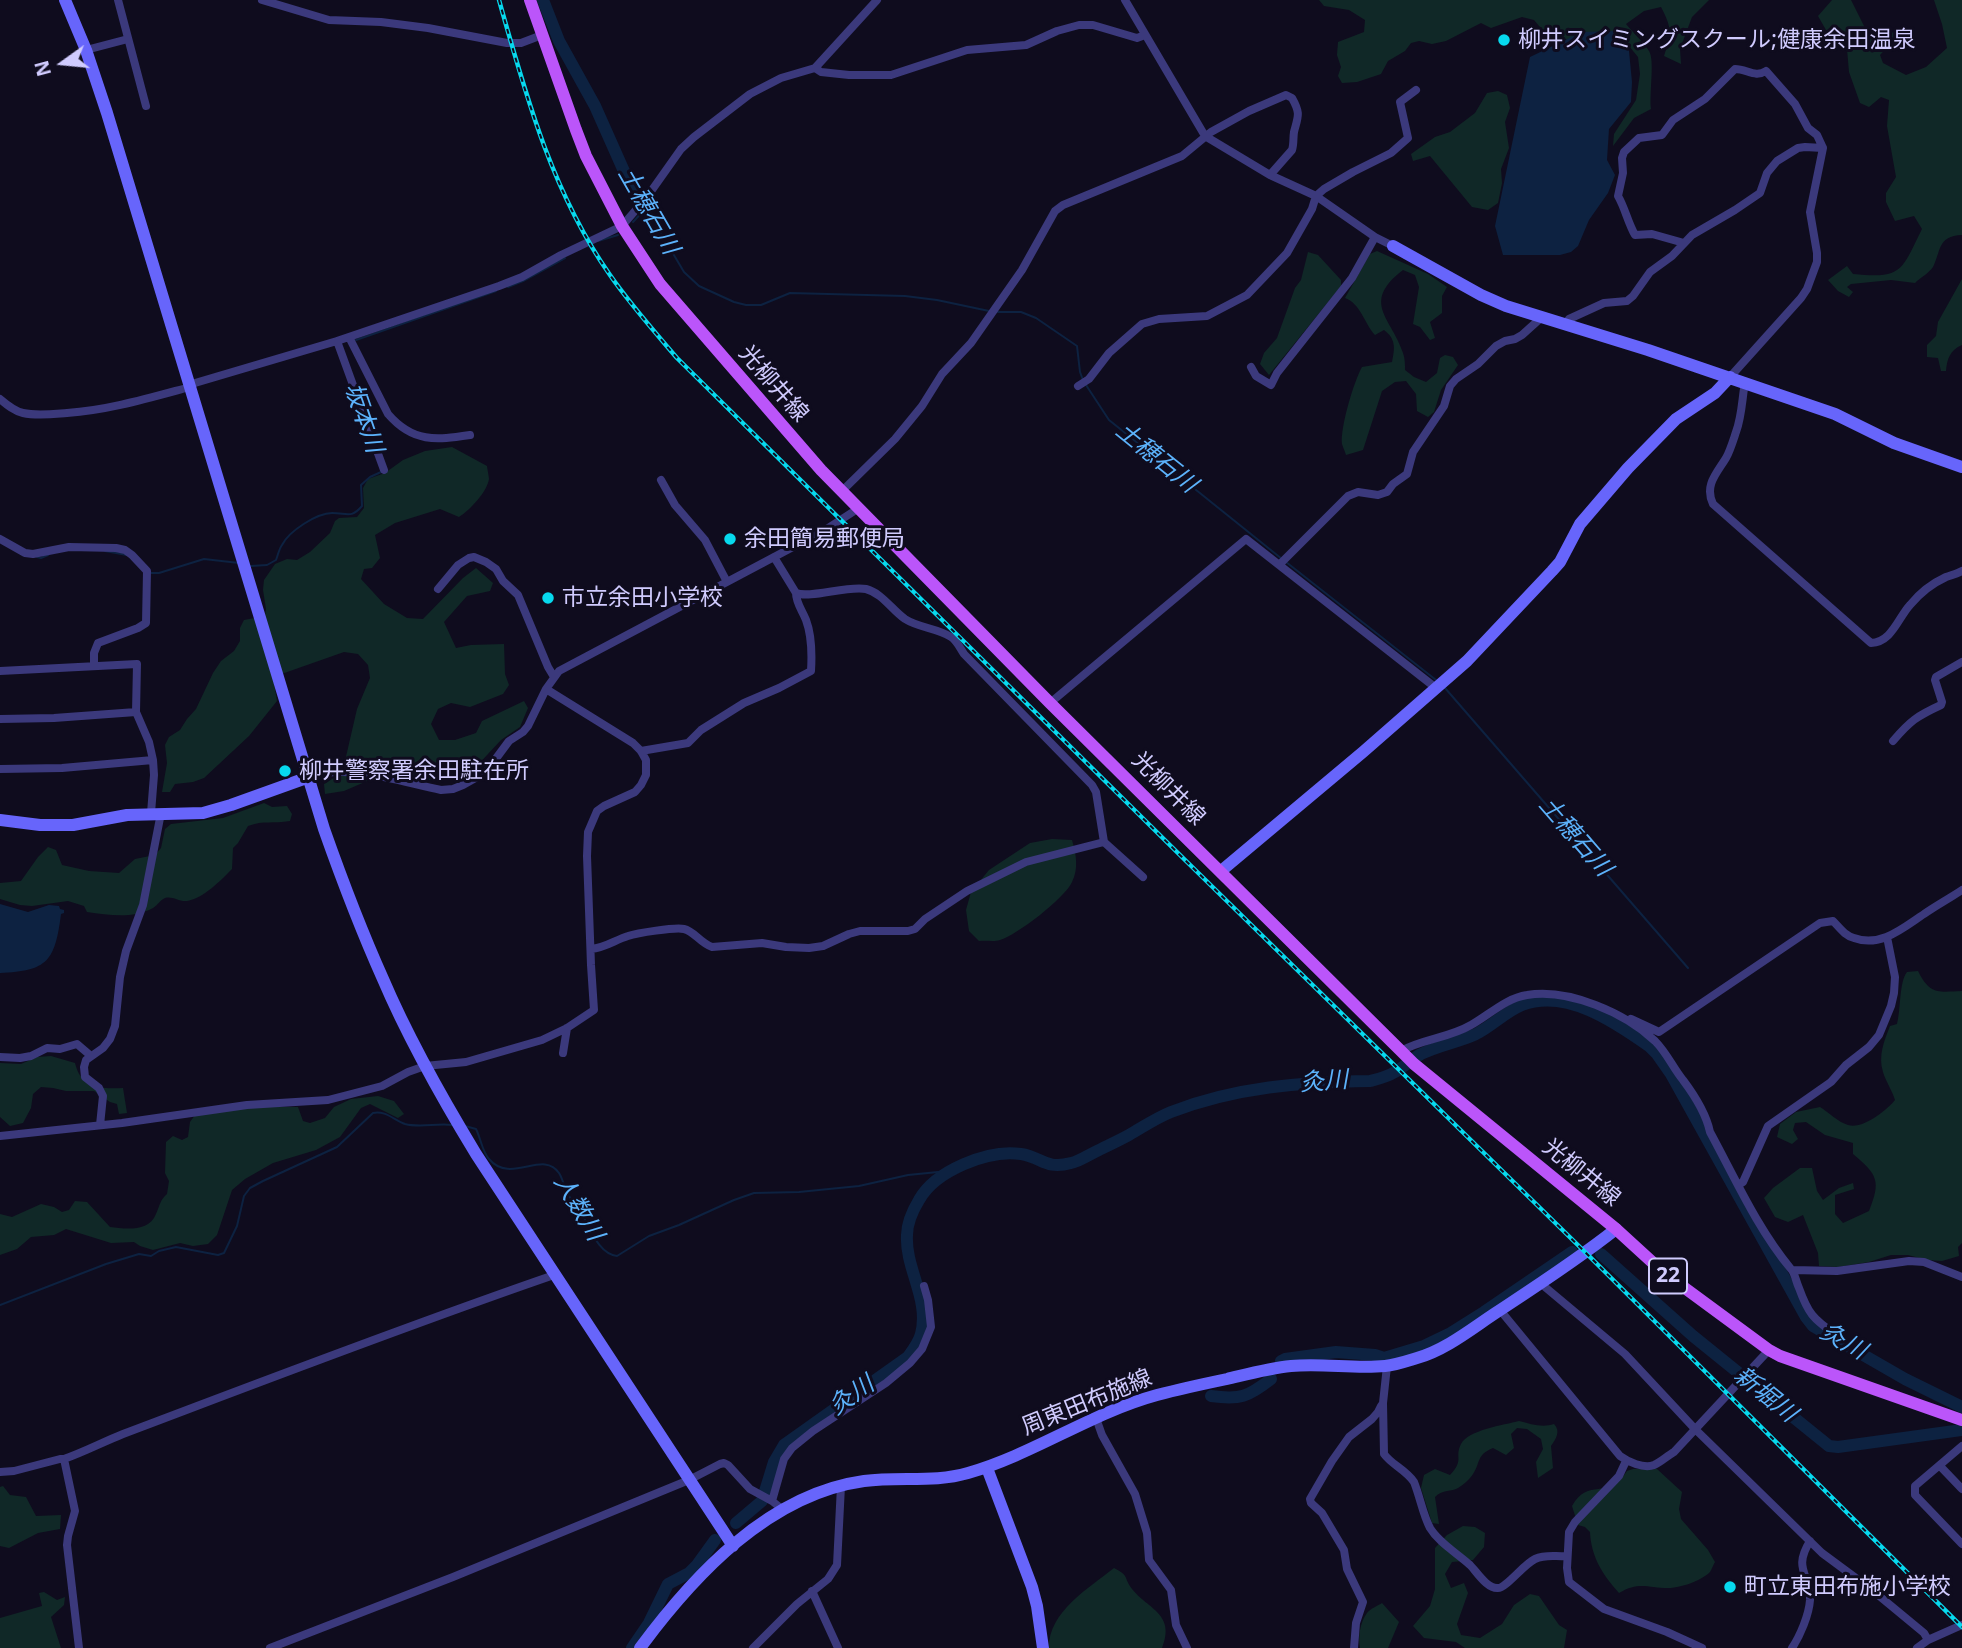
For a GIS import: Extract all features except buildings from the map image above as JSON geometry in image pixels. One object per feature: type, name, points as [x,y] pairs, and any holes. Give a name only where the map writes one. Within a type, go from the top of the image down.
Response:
[{"type":"main road","name":"光柳井線","points":[[530,0],[581,143],[622,226],[660,284],[802,450],[1050,703],[1407,1057],[1616,1229],[1663,1272],[1780,1356],[1962,1420]]},
{"type":"street","points":[[65,0],[86,50],[107,113],[324,830],[360,925],[425,1066],[476,1154],[733,1546]]},
{"type":"street","points":[[118,0],[146,106]]},
{"type":"street","points":[[262,0],[281,3],[329,20],[381,22],[428,28],[507,43],[521,43],[542,35]]},
{"type":"street","points":[[0,399],[22,413],[50,414],[114,407],[190,387],[195,383],[337,341],[522,277],[622,226],[648,197],[681,149],[750,94],[781,78],[815,68],[877,0]]},
{"type":"street","points":[[1125,0],[1205,136],[1269,175],[1316,196],[1375,237],[1506,306],[1745,382],[1835,414],[1894,443],[1962,467]]},
{"type":"street","points":[[815,68],[821,72],[849,75],[891,75],[967,50],[1026,45],[1056,31],[1079,25],[1093,25],[1137,38],[1145,35]]},
{"type":"street","points":[[86,50],[128,39]]},
{"type":"street","points":[[1221,871],[1467,660],[1560,562],[1580,524],[1642,453],[1676,419],[1715,393],[1801,298],[1815,272],[1817,253],[1810,212],[1823,148],[1795,104],[1766,71],[1755,75],[1735,69],[1705,99],[1673,120],[1662,135],[1639,138],[1624,152],[1618,196],[1635,235],[1652,234],[1684,243]]},
{"type":"street","points":[[1081,384],[1092,376],[1109,353],[1142,324],[1159,319],[1207,316],[1247,295],[1287,253],[1312,209],[1316,196],[1343,177],[1391,153],[1408,138],[1400,102],[1416,90]]},
{"type":"street","points":[[842,491],[895,439],[922,406],[942,374],[971,343],[1022,270],[1055,211],[1071,200],[1182,156],[1205,136],[1249,111],[1286,95],[1292,98],[1298,116],[1294,146],[1269,175]]},
{"type":"street","points":[[1565,324],[1569,319],[1604,303],[1627,301],[1650,272],[1672,256],[1684,243],[1706,226],[1760,193],[1767,173],[1777,161],[1798,148],[1823,148]]},
{"type":"street","points":[[1251,367],[1256,376],[1272,385],[1277,373],[1352,278],[1375,237]]},
{"type":"street","points":[[1283,561],[1348,496],[1358,492],[1378,495],[1387,492],[1407,474],[1413,452],[1444,407],[1450,386],[1456,379],[1478,364],[1496,346],[1522,335],[1542,317]]},
{"type":"street","points":[[349,337],[394,421],[409,432],[431,439],[470,435]]},
{"type":"street","points":[[337,341],[384,470]]},
{"type":"street","points":[[1745,382],[1737,432],[1725,459],[1715,473],[1710,497],[1713,504],[1871,643],[1884,639],[1910,605],[1930,587],[1962,571]]},
{"type":"street","points":[[661,480],[675,505],[705,540],[727,582]]},
{"type":"street","points":[[0,820],[40,825],[73,825],[127,815],[203,813],[325,773],[384,776],[441,790],[453,789],[486,772],[509,741],[523,732],[559,671],[825,530],[859,508]]},
{"type":"street","points":[[0,539],[25,553],[33,554],[69,547],[116,548],[132,555],[147,571],[146,623],[98,643],[94,653],[94,666]]},
{"type":"street","points":[[1050,703],[1246,539],[1283,561],[1436,688]]},
{"type":"street","points":[[438,590],[458,565],[469,558],[474,557],[496,569],[503,581],[518,595],[554,677]]},
{"type":"street","points":[[641,751],[688,743],[701,730],[744,703],[811,671],[809,630],[796,593],[774,557]]},
{"type":"street","points":[[796,593],[801,595],[868,590],[881,597],[905,618],[952,637],[964,654],[1092,785],[1096,792],[1104,842],[1143,877]]},
{"type":"street","points":[[1893,741],[1909,722],[1941,705],[1936,677],[1962,662]]},
{"type":"street","points":[[0,671],[137,664],[136,712],[149,742],[153,760],[156,813],[143,905],[126,951],[120,977],[115,1026],[103,1048],[86,1060],[85,1077],[99,1088],[103,1096],[100,1125]]},
{"type":"street","points":[[0,1136],[247,1105],[328,1100],[382,1086],[425,1066],[466,1062],[542,1040],[594,1010],[587,832],[597,811],[635,792],[642,785],[647,768],[641,751],[632,743],[546,689]]},
{"type":"street","points":[[0,719],[136,712]]},
{"type":"street","points":[[0,769],[62,768],[153,760]]},
{"type":"street","points":[[591,949],[598,949],[627,936],[684,928],[704,945],[712,947],[762,943],[809,948],[823,946],[860,931],[908,931],[915,929],[925,919],[967,891],[1026,862],[1104,842]]},
{"type":"street","points":[[1609,1011],[1659,1032],[1820,923],[1833,921],[1844,934],[1855,939],[1868,941],[1886,937],[1903,929],[1962,890]]},
{"type":"street","points":[[1738,1185],[1742,1182],[1768,1126],[1831,1082],[1879,1035],[1891,1006],[1895,976],[1886,937]]},
{"type":"street","points":[[1407,1057],[1411,1045],[1470,1026],[1501,1005],[1525,995],[1572,997],[1609,1011],[1654,1040],[1670,1058],[1690,1088],[1707,1120],[1710,1132],[1763,1229],[1784,1263],[1793,1270],[1807,1310],[1815,1321],[1835,1334],[1838,1333]]},
{"type":"street","points":[[563,1052],[567,1028]]},
{"type":"street","points":[[0,1057],[31,1056],[47,1048],[60,1049],[77,1044],[91,1056]]},
{"type":"street","name":"周東田布施線","points":[[640,1648],[674,1603],[756,1527],[774,1503],[881,1479],[954,1478],[987,1468],[1096,1418],[1156,1395],[1287,1366],[1387,1366],[1420,1357],[1436,1351],[1500,1310],[1589,1251],[1616,1229]]},
{"type":"street","points":[[1793,1270],[1837,1271],[1909,1261],[1924,1262],[1962,1277]]},
{"type":"street","points":[[0,1472],[14,1472],[64,1459],[203,1404],[554,1275]]},
{"type":"street","points":[[1542,1282],[1625,1354],[1695,1429],[1822,1553],[1905,1616],[1928,1640]]},
{"type":"street","points":[[270,1648],[453,1577],[724,1463],[758,1494],[774,1503],[784,1459],[792,1448],[886,1383],[911,1363],[922,1349],[931,1327],[924,1286]]},
{"type":"street","points":[[1500,1310],[1626,1461],[1643,1466],[1652,1466],[1674,1452],[1769,1350]]},
{"type":"street","points":[[1387,1366],[1383,1403],[1384,1454],[1414,1482],[1431,1530],[1490,1587],[1496,1589],[1502,1588],[1528,1563],[1542,1556],[1567,1556]]},
{"type":"street","points":[[1354,1648],[1356,1623],[1363,1602],[1348,1569],[1344,1550],[1322,1513],[1310,1499],[1349,1437],[1372,1419],[1383,1403]]},
{"type":"street","points":[[1096,1418],[1102,1435],[1135,1494],[1147,1533],[1149,1560],[1171,1590],[1176,1625],[1186,1648]]},
{"type":"street","points":[[1962,1446],[1915,1486],[1915,1495],[1962,1544]]},
{"type":"street","points":[[64,1459],[75,1511],[67,1545],[79,1648]]},
{"type":"street","points":[[1626,1461],[1619,1476],[1569,1532],[1569,1582],[1604,1609],[1702,1648]]},
{"type":"street","points":[[1940,1466],[1962,1489]]},
{"type":"street","points":[[987,1468],[1032,1587],[1043,1648]]},
{"type":"street","points":[[753,1648],[797,1604],[828,1579],[839,1559],[841,1486]]},
{"type":"street","points":[[1792,1648],[1810,1599],[1802,1561],[1810,1541]]},
{"type":"street","points":[[812,1591],[838,1648]]},
{"type":"street","points":[[1917,1648],[1928,1640],[1962,1625]]},
{"type":"green space","points":[[1319,0],[1709,0],[1692,17],[1680,49],[1681,64],[1664,56],[1670,31],[1661,7],[1644,11],[1626,24],[1651,55],[1651,109],[1634,118],[1613,146],[1614,134],[1636,100],[1640,74],[1638,57],[1629,46],[1608,37],[1573,45],[1561,35],[1545,33],[1534,20],[1522,17],[1491,28],[1481,23],[1446,41],[1432,44],[1419,41],[1411,43],[1405,51],[1388,61],[1381,74],[1357,82],[1342,83],[1338,76],[1341,67],[1337,55],[1338,42],[1364,32],[1365,20],[1349,10],[1324,6]]},
{"type":"green space","points":[[1832,0],[1851,0],[1866,30],[1881,34],[1896,32],[1893,41],[1880,55],[1883,63],[1906,75],[1926,67],[1947,48],[1934,0],[1962,0],[1962,235],[1948,238],[1944,242],[1933,267],[1915,283],[1891,280],[1851,284],[1847,287],[1853,292],[1849,297],[1838,291],[1828,280],[1847,266],[1853,274],[1891,273],[1904,263],[1922,229],[1914,216],[1895,221],[1886,202],[1886,193],[1896,177],[1887,126],[1889,100],[1881,97],[1869,107],[1860,103],[1849,72],[1847,49],[1826,30],[1818,16]]},
{"type":"green space","points":[[1498,91],[1507,95],[1510,108],[1505,122],[1509,148],[1501,169],[1502,183],[1498,203],[1488,210],[1472,207],[1430,156],[1413,161],[1411,154],[1435,137],[1450,132],[1475,113],[1487,93]]},
{"type":"green space","points":[[1377,251],[1428,274],[1447,287],[1442,296],[1442,313],[1430,322],[1435,338],[1430,340],[1420,327],[1413,324],[1419,287],[1415,275],[1403,270],[1383,292],[1383,311],[1403,353],[1405,370],[1426,382],[1437,373],[1440,358],[1445,355],[1453,357],[1458,365],[1441,390],[1434,412],[1428,417],[1417,411],[1416,394],[1406,381],[1395,382],[1382,391],[1363,450],[1346,455],[1342,444],[1343,427],[1362,367],[1392,362],[1393,357],[1394,344],[1391,337],[1384,330],[1375,335],[1359,309],[1345,298],[1370,254]]},
{"type":"green space","points":[[1308,252],[1318,255],[1341,280],[1341,286],[1269,375],[1260,364],[1264,353],[1277,338],[1295,288],[1301,280]]},
{"type":"green space","points":[[1962,279],[1962,345],[1950,355],[1946,371],[1941,371],[1938,358],[1927,357],[1927,345],[1936,336],[1938,322]]},
{"type":"green space","points":[[452,447],[487,466],[489,479],[482,495],[459,517],[440,509],[395,523],[375,535],[380,558],[372,568],[364,569],[361,579],[384,604],[407,618],[423,619],[476,568],[493,583],[490,591],[467,596],[444,622],[456,648],[504,644],[505,674],[509,685],[503,694],[470,707],[451,703],[438,709],[431,724],[439,740],[455,740],[476,733],[482,721],[524,701],[528,708],[520,727],[501,740],[474,769],[448,781],[388,772],[344,791],[325,794],[324,784],[337,776],[345,761],[357,709],[370,678],[368,665],[358,654],[344,652],[273,677],[277,701],[249,736],[204,778],[175,784],[170,792],[162,792],[167,763],[165,745],[169,737],[180,730],[196,709],[221,661],[234,651],[240,641],[240,628],[244,620],[265,616],[264,580],[275,564],[287,559],[297,560],[310,552],[330,533],[339,518],[357,517],[364,508],[363,488],[368,479],[385,473],[403,460],[425,451]]},
{"type":"green space","points":[[264,803],[272,807],[287,806],[292,814],[290,821],[248,826],[233,848],[232,869],[211,888],[193,899],[184,901],[165,898],[153,908],[137,914],[121,915],[87,912],[84,906],[68,901],[32,906],[0,899],[0,883],[21,881],[48,847],[56,850],[62,865],[89,871],[119,873],[135,859],[155,855],[161,848],[165,829],[171,824],[223,818]]},
{"type":"green space","points":[[1052,839],[1072,840],[1076,866],[1068,889],[1040,915],[1008,937],[995,941],[979,941],[969,931],[966,910],[971,892],[989,870],[1030,843]]},
{"type":"green space","points":[[1918,971],[1931,988],[1947,992],[1962,991],[1962,1243],[1958,1247],[1959,1256],[1942,1261],[1891,1255],[1838,1267],[1819,1266],[1818,1253],[1803,1215],[1788,1222],[1775,1217],[1764,1198],[1800,1168],[1812,1168],[1817,1191],[1823,1200],[1839,1188],[1853,1183],[1854,1189],[1835,1195],[1835,1214],[1843,1223],[1869,1211],[1875,1192],[1875,1179],[1853,1154],[1853,1143],[1825,1135],[1806,1122],[1795,1123],[1793,1130],[1798,1139],[1792,1144],[1777,1137],[1780,1124],[1796,1112],[1820,1107],[1841,1122],[1860,1125],[1880,1114],[1895,1100],[1883,1072],[1882,1049],[1890,1026],[1897,1024],[1904,976],[1907,972]]},
{"type":"green space","points":[[51,1056],[75,1063],[82,1078],[93,1086],[123,1088],[127,1113],[119,1114],[117,1104],[94,1091],[66,1091],[41,1087],[33,1094],[31,1108],[23,1123],[10,1126],[0,1117],[0,1063],[21,1064],[37,1057]]},
{"type":"green space","points":[[378,1096],[394,1101],[404,1114],[398,1118],[370,1104],[361,1108],[340,1137],[316,1150],[273,1163],[245,1179],[232,1190],[217,1235],[208,1244],[193,1246],[180,1243],[153,1250],[134,1242],[111,1243],[66,1229],[54,1235],[31,1237],[17,1249],[0,1255],[0,1214],[12,1217],[41,1204],[62,1212],[69,1210],[75,1201],[87,1202],[110,1227],[136,1228],[148,1224],[167,1194],[169,1181],[165,1173],[166,1142],[173,1136],[182,1140],[188,1137],[190,1122],[195,1115],[249,1107],[298,1107],[303,1121],[310,1123],[325,1118],[334,1107],[351,1099]]},
{"type":"green space","points":[[1519,1421],[1541,1426],[1554,1424],[1557,1435],[1551,1446],[1553,1468],[1538,1478],[1536,1462],[1543,1449],[1541,1439],[1527,1429],[1517,1428],[1511,1434],[1514,1448],[1506,1455],[1493,1448],[1481,1456],[1473,1474],[1465,1483],[1435,1497],[1439,1524],[1432,1523],[1421,1488],[1424,1475],[1435,1469],[1450,1475],[1457,1465],[1459,1449],[1465,1439],[1487,1429]]},
{"type":"green space","points":[[1657,1469],[1682,1492],[1679,1509],[1681,1519],[1715,1562],[1706,1575],[1678,1587],[1638,1586],[1619,1593],[1608,1579],[1595,1558],[1590,1532],[1578,1525],[1572,1506],[1578,1497],[1591,1490],[1613,1485],[1627,1471]]},
{"type":"green space","points":[[3,1486],[10,1495],[26,1497],[36,1516],[61,1515],[60,1529],[38,1533],[9,1548],[0,1546],[0,1487]]},
{"type":"green space","points":[[1463,1526],[1475,1527],[1485,1533],[1484,1547],[1473,1560],[1452,1562],[1445,1574],[1451,1588],[1464,1583],[1468,1593],[1457,1624],[1461,1635],[1480,1638],[1502,1624],[1514,1605],[1530,1594],[1539,1596],[1559,1625],[1567,1630],[1564,1648],[1465,1648],[1456,1642],[1424,1638],[1413,1626],[1430,1606],[1435,1589],[1435,1548],[1447,1535]]},
{"type":"green space","points":[[1114,1568],[1124,1575],[1138,1596],[1163,1620],[1165,1637],[1162,1648],[1049,1648],[1050,1635],[1063,1612]]},
{"type":"green space","points":[[44,1592],[57,1600],[65,1597],[64,1605],[51,1617],[61,1648],[0,1648],[0,1618],[42,1606],[39,1593]]},
{"type":"green space","points":[[1382,1603],[1399,1622],[1388,1648],[1360,1648],[1360,1630],[1365,1617],[1370,1610]]},
{"type":"water","points":[[1616,31],[1629,51],[1632,82],[1631,102],[1609,129],[1607,160],[1615,175],[1608,193],[1589,220],[1578,246],[1571,252],[1560,255],[1503,255],[1495,226],[1530,57],[1582,32]]},
{"type":"water","points":[[0,904],[28,912],[49,905],[59,906],[64,910],[52,953],[39,966],[29,970],[0,973]]},
{"type":"waterway","name":"土穂石川","points":[[543,0],[559,41],[595,106],[631,187],[646,208]]},
{"type":"waterway","name":"土穂石川","points":[[633,222],[646,208],[684,272],[699,286],[734,302],[761,305],[790,293],[905,296],[989,311]]},
{"type":"waterway","name":"坂本川","points":[[598,241],[618,235]]},
{"type":"waterway","name":"坂本川","points":[[508,287],[565,258]]},
{"type":"waterway","name":"坂本川","points":[[356,340],[496,291]]},
{"type":"waterway","name":"土穂石川","points":[[998,312],[1021,312],[1036,318],[1077,346],[1083,380]]},
{"type":"waterway","name":"土穂石川","points":[[1086,385],[1109,420],[1282,559]]},
{"type":"waterway","name":"坂本川","points":[[251,566],[267,565],[276,560],[286,540],[311,519],[332,513],[355,513],[362,506],[361,485],[381,472]]},
{"type":"waterway","name":"坂本川","points":[[105,551],[127,555]]},
{"type":"waterway","name":"坂本川","points":[[37,557],[48,555]]},
{"type":"waterway","name":"坂本川","points":[[149,573],[159,573],[204,559],[239,563]]},
{"type":"waterway","name":"土穂石川","points":[[1286,562],[1436,680]]},
{"type":"waterway","name":"土穂石川","points":[[1445,688],[1688,968]]},
{"type":"waterway","name":"灸川","points":[[736,1523],[762,1501],[774,1462],[784,1445],[908,1357],[916,1346],[923,1321],[920,1296],[907,1248],[908,1226],[927,1189],[950,1171],[978,1159],[1008,1153],[1062,1165],[1081,1159],[1165,1114],[1220,1097],[1269,1088],[1379,1079],[1395,1072],[1421,1054],[1476,1034],[1516,1008],[1539,1001],[1573,1004],[1589,1010],[1621,1027],[1657,1054],[1671,1074],[1813,1326],[1905,1379],[1962,1407]]},
{"type":"waterway","name":"人数川","points":[[0,1305],[139,1254],[151,1256],[176,1247],[218,1255],[224,1253],[237,1226],[244,1196],[250,1188],[337,1147],[373,1113],[385,1114],[411,1125],[452,1125]]},
{"type":"waterway","name":"人数川","points":[[465,1126],[476,1129],[487,1156],[498,1166],[517,1169],[544,1164],[552,1167],[559,1173],[567,1193],[600,1246],[617,1256],[649,1236],[754,1193],[859,1186],[908,1175],[948,1171]]},
{"type":"waterway","name":"新堀川","points":[[1281,1361],[1336,1352],[1384,1358],[1424,1346],[1484,1312],[1572,1252]]},
{"type":"waterway","name":"新堀川","points":[[1601,1254],[1693,1336],[1829,1446],[1962,1430]]},
{"type":"waterway","name":"新堀川","points":[[1211,1396],[1243,1396],[1271,1379]]},
{"type":"waterway","name":"灸川","points":[[632,1648],[649,1623],[668,1584],[689,1573],[715,1540]]},
{"type":"railway","points":[[499,0],[543,142],[572,211],[618,286],[677,358],[1962,1627]]},
{"type":"place","name":"柳井スイミングスクール;健康余田温泉","points":[[1504,40]]},
{"type":"place","name":"余田簡易郵便局","points":[[730,539]]},
{"type":"place","name":"市立余田小学校","points":[[548,598]]},
{"type":"place","name":"柳井警察署余田駐在所","points":[[285,771]]},
{"type":"place","name":"町立東田布施小学校","points":[[1730,1587]]}]
